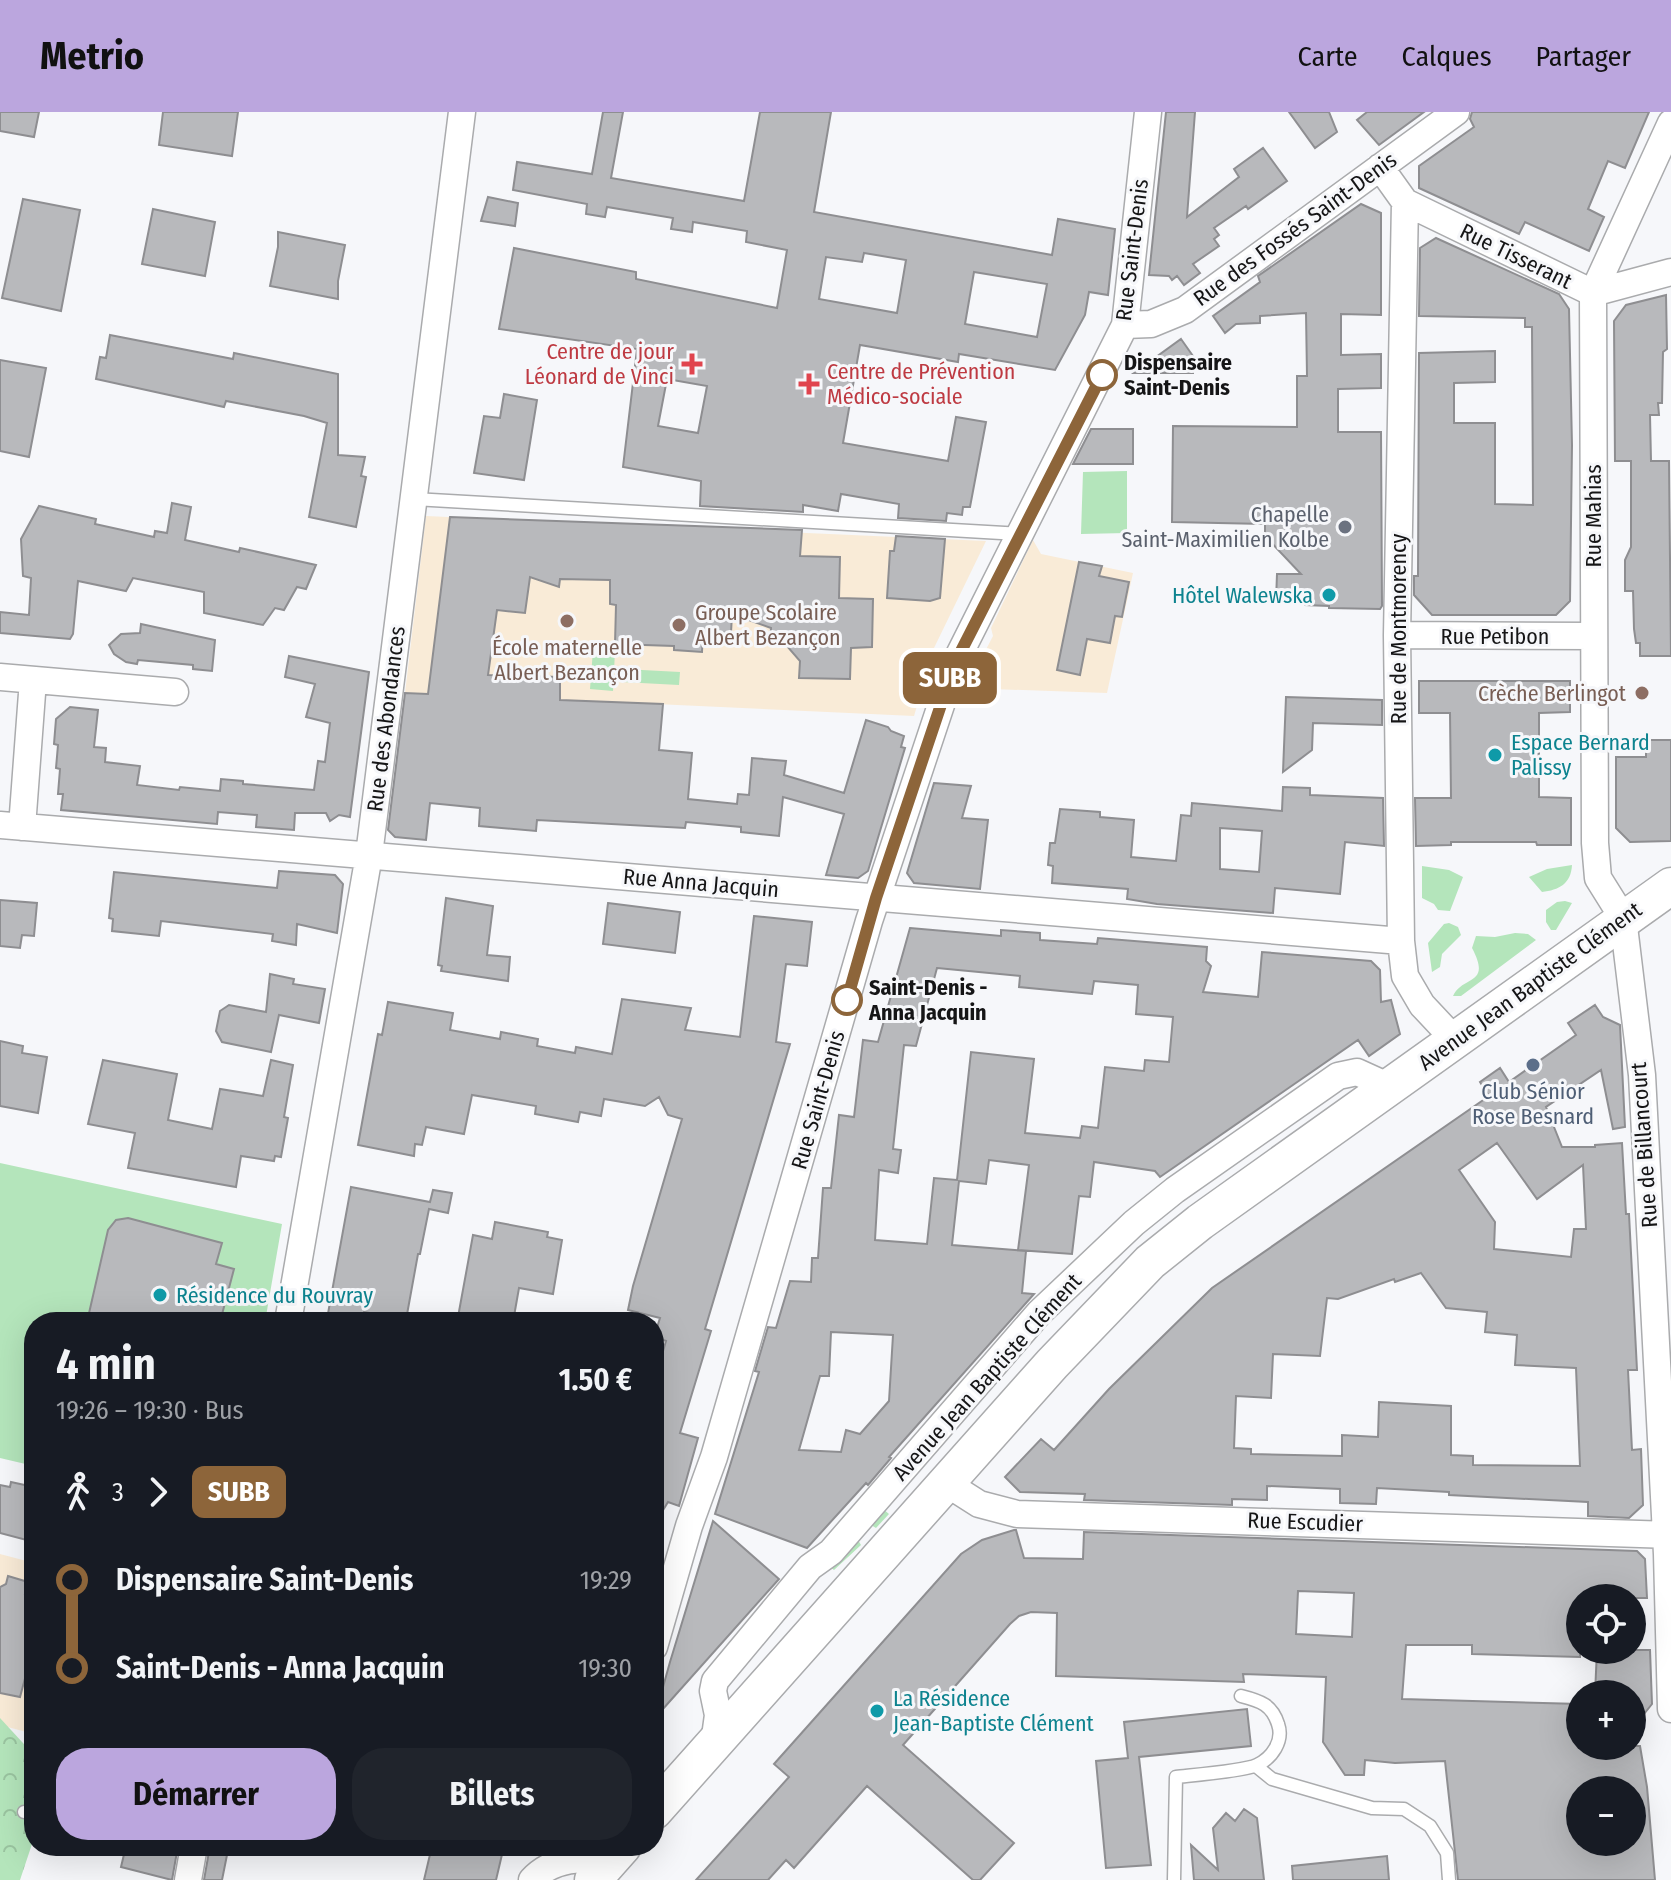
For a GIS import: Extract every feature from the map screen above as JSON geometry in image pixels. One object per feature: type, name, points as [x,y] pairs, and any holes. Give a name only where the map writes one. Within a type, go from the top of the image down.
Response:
[{"type":"main road","name":"Avenue Jean Baptiste Clément","points":[[664,1800],[1052,1364],[1150,1262],[1200,1222],[1671,886]]},
{"type":"street","name":"Rue des Abondances","points":[[290,1312],[369,855],[462,112]]},
{"type":"street","name":"Rue Saint-Denis","points":[[664,1612],[689,1526],[714,1457],[876,898],[955,663],[1125,325],[1148,112]]},
{"type":"street","name":"Rue des Fossés Saint-Denis","points":[[1125,325],[1151,324],[1185,310],[1456,112]]},
{"type":"street","name":"Rue Mahias","points":[[1623,918],[1598,878],[1596,855],[1593,293],[1671,123]]},
{"type":"street","name":"Rue Tisserant","points":[[1380,167],[1405,202],[1593,293],[1671,272]]},
{"type":"street","name":"Rue de Montmorency","points":[[1405,202],[1397,635],[1401,941],[1405,976],[1422,1005],[1454,1039]]},
{"type":"street","name":"Rue Petibon","points":[[1397,635],[1594,636]]},
{"type":"street","points":[[0,677],[175,692]]},
{"type":"street","points":[[11,826],[33,680]]},
{"type":"street","name":"Rue Anna Jacquin","points":[[11,826],[1401,941]]},
{"type":"street","name":"Rue de Billancourt","points":[[1623,918],[1642,1075],[1668,1535],[1671,1709]]},
{"type":"street","name":"Avenue Jean Baptiste Clément","points":[[714,1744],[718,1715],[713,1691],[715,1681],[810,1567],[831,1552],[1039,1313],[1134,1223],[1175,1190],[1338,1076],[1357,1072],[1390,1087]]},
{"type":"street","name":"Rue Escudier","points":[[946,1483],[979,1504],[1017,1514],[1668,1535]]},
{"type":"street","points":[[188,1880],[192,1856]]},
{"type":"street","points":[[532,1880],[537,1874],[574,1857],[610,1862]]},
{"type":"lane","points":[[414,499],[1020,534]]},
{"type":"lane","points":[[1174,1880],[1176,1777],[1256,1766],[1275,1751],[1281,1731],[1274,1711],[1262,1701],[1241,1696]]},
{"type":"lane","points":[[1256,1766],[1272,1779],[1372,1808],[1404,1809],[1430,1826],[1447,1853],[1449,1880]]},
{"type":"shaded area","name":"Groupe Scolaire Albert Bezançon","points":[[426,516],[986,541],[934,648],[914,716],[547,699],[560,691],[560,677],[492,675],[490,697],[405,693]]},
{"type":"shaded area","points":[[1033,540],[1041,554],[1133,573],[1107,693],[964,688],[971,669],[979,663],[993,636],[991,628]]},
{"type":"shaded area","points":[[0,1554],[24,1560],[24,1731],[0,1725]]},
{"type":"green space","points":[[1127,471],[1127,533],[1081,534],[1083,472]]},
{"type":"green space","points":[[593,650],[615,651],[613,691],[590,689]]},
{"type":"green space","points":[[623,669],[680,672],[679,685],[622,682]]},
{"type":"green space","points":[[1572,865],[1567,881],[1554,890],[1542,892],[1529,877],[1547,869]]},
{"type":"green space","points":[[1422,866],[1449,870],[1463,877],[1450,911],[1438,910],[1422,898]]},
{"type":"green space","points":[[1557,902],[1572,903],[1556,930],[1551,930],[1546,922],[1546,910]]},
{"type":"green space","points":[[1444,924],[1458,927],[1461,935],[1442,954],[1440,967],[1432,972],[1428,943]]},
{"type":"green space","points":[[1528,934],[1536,940],[1461,996],[1453,996],[1474,978],[1479,969],[1472,948],[1476,936],[1495,937]]},
{"type":"green space","name":"Résidence du Rouvray","points":[[0,1163],[282,1224],[267,1312],[24,1312],[24,1464],[0,1458]]},
{"type":"green space","points":[[882,1508],[889,1514],[876,1528],[871,1525],[858,1540],[861,1545],[834,1570],[825,1563]]},
{"type":"green space","points":[[0,1718],[24,1744],[24,1856],[28,1856],[20,1880],[0,1880]]},
{"type":"building","points":[[0,112],[39,112],[34,137],[0,131]]},
{"type":"building","points":[[163,112],[238,112],[232,156],[159,145]]},
{"type":"building","points":[[603,112],[623,112],[611,178],[744,201],[760,112],[831,112],[814,212],[1052,255],[1058,219],[1115,229],[1108,295],[1089,292],[1085,315],[1055,370],[959,354],[958,362],[860,345],[843,443],[948,461],[956,417],[986,422],[970,507],[963,507],[962,515],[947,513],[946,521],[898,518],[899,504],[841,494],[838,511],[803,505],[803,512],[700,506],[701,481],[623,467],[637,349],[499,329],[514,248],[636,272],[636,279],[777,308],[787,250],[746,242],[747,231],[693,222],[692,232],[671,229],[673,218],[607,207],[605,217],[586,214],[587,204],[513,190],[517,162],[592,174]],"holes":[[[864,253],[906,260],[897,313],[819,299],[826,257],[862,262]],[[974,272],[1047,284],[1037,337],[965,324]],[[667,379],[707,386],[698,433],[658,426]]]},
{"type":"building","points":[[1166,112],[1195,112],[1187,217],[1239,177],[1234,169],[1263,148],[1287,181],[1248,209],[1246,206],[1214,228],[1219,235],[1214,239],[1219,246],[1193,264],[1200,273],[1184,285],[1177,276],[1172,280],[1169,276],[1149,275]]},
{"type":"building","points":[[1289,112],[1329,112],[1337,132],[1315,148]]},
{"type":"building","points":[[1367,112],[1424,112],[1379,145],[1357,120]]},
{"type":"building","points":[[1472,112],[1649,112],[1625,168],[1608,161],[1588,209],[1604,217],[1589,251],[1525,222],[1519,234],[1419,188],[1419,166],[1474,127],[1470,119]]},
{"type":"building","points":[[488,197],[518,203],[515,226],[481,221]]},
{"type":"building","points":[[23,199],[80,210],[61,311],[2,298]]},
{"type":"building","points":[[1361,204],[1381,213],[1381,315],[1341,314],[1341,355],[1381,354],[1381,388],[1338,389],[1338,432],[1381,432],[1382,606],[1380,609],[1329,608],[1305,605],[1305,602],[1276,601],[1277,574],[1301,574],[1265,536],[1265,524],[1172,522],[1173,426],[1297,427],[1297,376],[1307,376],[1306,313],[1260,316],[1260,323],[1236,324],[1225,333],[1213,316],[1260,282],[1258,276]]},
{"type":"building","points":[[153,209],[215,222],[205,276],[142,264]]},
{"type":"building","points":[[278,232],[345,245],[338,299],[270,286]]},
{"type":"building","points":[[1436,238],[1559,294],[1569,309],[1572,445],[1570,601],[1556,615],[1432,615],[1414,595],[1414,576],[1418,576],[1419,353],[1495,351],[1495,382],[1454,383],[1454,423],[1495,423],[1495,504],[1533,505],[1532,327],[1525,327],[1525,318],[1419,316],[1420,248]]},
{"type":"building","points":[[1666,295],[1667,349],[1663,352],[1662,403],[1658,403],[1659,415],[1650,415],[1651,461],[1669,461],[1671,656],[1640,656],[1640,643],[1636,643],[1634,629],[1633,591],[1625,591],[1625,560],[1631,547],[1631,461],[1615,461],[1614,321],[1626,305]]},
{"type":"building","points":[[110,335],[233,359],[234,353],[338,374],[338,455],[365,457],[361,476],[366,477],[356,527],[309,517],[327,423],[226,401],[224,407],[96,379],[100,357],[106,358]]},
{"type":"building","points":[[1181,339],[1193,356],[1193,373],[1134,373]]},
{"type":"building","points":[[0,360],[46,368],[29,457],[0,451]]},
{"type":"building","points":[[504,394],[537,400],[524,480],[474,473],[484,416],[500,418]]},
{"type":"building","points":[[1091,429],[1133,429],[1133,464],[1073,464]]},
{"type":"building","points":[[172,503],[191,507],[185,540],[239,552],[240,548],[316,565],[306,589],[297,587],[284,610],[275,608],[263,625],[204,613],[204,592],[133,578],[126,591],[78,581],[70,639],[0,633],[0,612],[29,615],[31,578],[23,576],[21,539],[39,506],[96,519],[95,524],[154,537],[155,531],[167,533]]},
{"type":"building","points":[[450,517],[802,530],[800,556],[840,557],[839,598],[873,599],[872,647],[851,648],[850,679],[799,678],[800,661],[787,646],[770,646],[771,628],[732,614],[731,633],[703,632],[702,652],[674,650],[674,646],[615,644],[616,605],[610,604],[610,580],[560,579],[559,587],[530,577],[525,613],[497,610],[488,675],[560,677],[560,700],[663,704],[659,750],[692,753],[688,799],[737,804],[738,794],[749,795],[752,758],[786,761],[784,775],[844,793],[866,720],[888,727],[904,736],[901,747],[905,748],[868,871],[858,878],[826,875],[844,814],[783,797],[779,836],[741,832],[741,827],[686,822],[685,828],[537,820],[536,831],[479,826],[480,808],[430,803],[426,840],[395,837],[388,830],[405,693],[428,694]]},
{"type":"building","points":[[896,536],[945,539],[940,598],[930,601],[887,598],[890,551],[894,551]]},
{"type":"building","points":[[1079,562],[1102,566],[1099,576],[1129,582],[1122,617],[1115,616],[1110,643],[1087,639],[1080,675],[1057,670]]},
{"type":"building","points":[[141,624],[215,640],[212,671],[193,669],[193,665],[138,660],[137,664],[126,662],[114,654],[109,645],[121,634],[140,633]]},
{"type":"building","points":[[289,656],[369,672],[350,817],[339,815],[330,821],[326,813],[295,813],[294,830],[256,827],[257,815],[218,812],[217,824],[61,810],[63,794],[58,794],[60,769],[56,768],[58,745],[54,744],[56,719],[70,707],[98,710],[94,747],[106,748],[105,762],[140,766],[137,785],[220,791],[221,779],[314,790],[318,761],[325,762],[330,723],[306,717],[315,684],[285,677]]},
{"type":"building","name":"Espace Bernard Palissy","points":[[1419,681],[1570,681],[1570,712],[1539,713],[1539,797],[1571,798],[1571,845],[1451,842],[1451,845],[1416,846],[1415,798],[1451,798],[1450,713],[1419,713]]},
{"type":"building","points":[[1286,697],[1382,700],[1382,725],[1313,723],[1312,750],[1283,772]]},
{"type":"building","points":[[1646,740],[1671,740],[1671,841],[1630,842],[1616,828],[1616,757],[1646,757]]},
{"type":"building","points":[[934,783],[971,786],[962,818],[988,820],[980,889],[914,883],[907,873]]},
{"type":"building","points":[[1283,787],[1310,788],[1310,795],[1383,798],[1384,846],[1345,842],[1340,894],[1275,888],[1273,913],[1157,904],[1127,899],[1128,889],[1052,883],[1053,866],[1048,865],[1050,843],[1055,843],[1060,809],[1100,812],[1100,817],[1134,820],[1131,857],[1176,861],[1181,815],[1191,816],[1192,803],[1282,811]],"holes":[[[1220,828],[1262,831],[1259,872],[1220,869]]]},
{"type":"building","points":[[279,871],[335,875],[343,884],[337,933],[297,924],[296,945],[272,941],[273,934],[161,921],[159,936],[112,931],[113,919],[109,918],[114,872],[277,888]]},
{"type":"building","points":[[446,898],[493,906],[487,955],[510,957],[508,981],[441,971],[442,966],[438,965]]},
{"type":"building","points":[[0,900],[37,903],[34,936],[22,935],[20,948],[0,946]]},
{"type":"building","points":[[608,903],[680,912],[675,953],[603,944]]},
{"type":"building","points":[[754,916],[812,922],[807,966],[786,964],[776,1042],[790,1044],[705,1329],[711,1331],[680,1433],[698,1438],[679,1506],[668,1502],[664,1509],[664,1312],[628,1310],[682,1119],[668,1115],[659,1097],[645,1106],[604,1099],[601,1116],[580,1112],[578,1122],[535,1114],[536,1106],[472,1095],[464,1134],[426,1127],[422,1145],[415,1144],[414,1156],[358,1145],[378,1034],[382,1035],[388,1002],[453,1013],[450,1030],[500,1039],[501,1032],[538,1039],[537,1046],[575,1053],[576,1047],[612,1054],[622,999],[691,1008],[685,1030],[740,1037]]},
{"type":"building","points":[[910,928],[1001,936],[1001,930],[1040,933],[1040,940],[1097,944],[1098,938],[1207,947],[1206,961],[1211,966],[1203,992],[1258,997],[1262,952],[1371,961],[1380,970],[1381,1002],[1391,1000],[1400,1034],[1369,1056],[1358,1040],[1160,1177],[1155,1171],[1094,1162],[1090,1197],[1079,1196],[1072,1254],[1018,1250],[1029,1165],[989,1160],[986,1184],[959,1181],[952,1245],[1026,1251],[1022,1293],[1034,1294],[889,1457],[868,1485],[866,1483],[807,1548],[715,1514],[759,1372],[755,1371],[768,1327],[776,1328],[790,1281],[811,1282],[812,1258],[818,1258],[823,1188],[831,1188],[839,1115],[854,1117],[863,1040],[878,1042]],"holes":[[[937,968],[1020,976],[1019,987],[1092,994],[1094,981],[1138,985],[1136,1014],[1173,1017],[1169,1062],[1145,1060],[1144,1071],[1105,1067],[1098,1128],[1082,1126],[1080,1138],[1025,1133],[1034,1059],[971,1052],[957,1180],[934,1178],[927,1244],[875,1240],[879,1170],[898,1173],[901,1150],[893,1149],[904,1045],[916,1046]],[[831,1332],[893,1335],[889,1401],[860,1434],[846,1430],[841,1452],[799,1450],[820,1376],[829,1376]]]},
{"type":"building","points":[[270,974],[294,979],[293,984],[325,989],[319,1023],[279,1015],[271,1052],[222,1042],[216,1031],[220,1011],[229,1005],[266,1012]]},
{"type":"building","points":[[1595,1005],[1603,1017],[1620,1025],[1625,1127],[1613,1129],[1601,1070],[1546,1107],[1562,1147],[1622,1143],[1637,1370],[1628,1370],[1632,1450],[1641,1449],[1643,1505],[1629,1518],[1588,1516],[1588,1502],[1377,1488],[1376,1504],[1340,1503],[1340,1489],[1267,1486],[1267,1500],[1232,1499],[1232,1505],[1084,1500],[1085,1494],[1020,1492],[1005,1477],[1041,1439],[1054,1450],[1109,1389],[1212,1288],[1489,1096],[1480,1082],[1500,1068],[1509,1082],[1576,1035],[1568,1023]],"holes":[[[1497,1143],[1537,1199],[1583,1165],[1586,1229],[1574,1229],[1571,1257],[1494,1249],[1495,1222],[1459,1170]],[[1421,1273],[1446,1308],[1487,1312],[1485,1332],[1517,1335],[1515,1365],[1576,1368],[1580,1466],[1473,1465],[1473,1456],[1451,1455],[1451,1406],[1379,1402],[1378,1437],[1342,1435],[1342,1456],[1251,1454],[1251,1449],[1234,1448],[1236,1396],[1271,1398],[1273,1354],[1320,1356],[1327,1298],[1338,1299]]]},
{"type":"building","points":[[0,1041],[23,1046],[22,1053],[47,1057],[38,1113],[0,1106]]},
{"type":"building","points":[[103,1060],[177,1074],[168,1120],[212,1129],[220,1089],[263,1096],[271,1060],[293,1065],[281,1157],[275,1156],[274,1161],[241,1156],[236,1187],[128,1168],[135,1133],[88,1124]]},
{"type":"building","points":[[351,1187],[430,1202],[433,1190],[452,1193],[448,1213],[429,1209],[407,1312],[328,1312]]},
{"type":"building","name":"Résidence du Rouvray","points":[[128,1218],[222,1243],[216,1264],[234,1269],[223,1312],[89,1312],[108,1230],[116,1220]]},
{"type":"building","points":[[495,1222],[548,1232],[547,1237],[562,1240],[553,1294],[519,1288],[515,1312],[459,1312],[473,1235],[492,1239]]},
{"type":"building","points":[[11,1482],[24,1485],[24,1539],[0,1533],[0,1485],[10,1487]]},
{"type":"building","points":[[713,1521],[779,1579],[664,1708],[664,1683]]},
{"type":"building","points":[[1016,1530],[1024,1558],[1083,1559],[1084,1532],[1637,1551],[1645,1559],[1647,1598],[1646,1584],[1566,1584],[1566,1657],[1472,1654],[1472,1645],[1406,1645],[1402,1699],[1566,1704],[1566,1760],[1642,1760],[1645,1776],[1566,1776],[1566,1856],[1646,1856],[1646,1781],[1655,1880],[1458,1880],[1445,1761],[1395,1763],[1365,1760],[1364,1775],[1345,1775],[1323,1742],[1326,1677],[1243,1674],[1244,1682],[1056,1676],[1057,1613],[1031,1612],[1019,1616],[1010,1624],[903,1745],[1014,1843],[980,1880],[973,1880],[867,1786],[794,1868],[786,1860],[768,1880],[696,1880],[789,1777],[774,1764],[961,1554],[982,1540]],"holes":[[[1298,1591],[1354,1593],[1352,1637],[1296,1634]]]},
{"type":"building","points":[[8,1576],[24,1581],[24,1682],[20,1697],[0,1693],[0,1587],[6,1584]]},
{"type":"building","points":[[1646,1650],[1650,1650],[1652,1704],[1646,1712],[1646,1680],[1596,1680],[1596,1664],[1646,1664]]},
{"type":"building","points":[[1247,1709],[1251,1746],[1139,1757],[1151,1865],[1106,1868],[1096,1761],[1128,1758],[1124,1722]]},
{"type":"building","points":[[1244,1809],[1257,1818],[1264,1880],[1194,1880],[1191,1845],[1218,1870],[1213,1828],[1226,1813],[1235,1821]]},
{"type":"building","points":[[124,1856],[176,1856],[172,1880],[121,1867]]},
{"type":"building","points":[[208,1856],[227,1856],[222,1880],[204,1880]]},
{"type":"building","points":[[430,1856],[502,1856],[496,1880],[424,1880]]},
{"type":"building","points":[[1387,1856],[1389,1880],[1293,1880],[1292,1866]]},
{"type":"bus line","name":"SUBB","points":[[847,1000],[876,898],[955,663],[1102,375]]},
{"type":"place","name":"Centre de jour Léonard de Vinci","points":[[692,364]]},
{"type":"place","name":"Dispensaire Saint-Denis","points":[[1102,375]]},
{"type":"place","name":"Centre de Prévention Médico-sociale","points":[[809,384]]},
{"type":"place","name":"Chapelle Saint-Maximilien Kolbe","points":[[1345,527]]},
{"type":"place","name":"Hôtel Walewska","points":[[1329,595]]},
{"type":"place","name":"École maternelle Albert Bezançon","points":[[567,621]]},
{"type":"place","name":"Groupe Scolaire Albert Bezançon","points":[[679,625]]},
{"type":"place","name":"Crèche Berlingot","points":[[1642,693]]},
{"type":"place","name":"Espace Bernard Palissy","points":[[1495,755]]},
{"type":"place","name":"Saint-Denis - Anna Jacquin","points":[[847,1000]]},
{"type":"place","name":"Club Sénior Rose Besnard","points":[[1533,1065]]},
{"type":"place","name":"Résidence du Rouvray","points":[[160,1295]]},
{"type":"place","name":"La Résidence Jean-Baptiste Clément","points":[[877,1711]]}]
